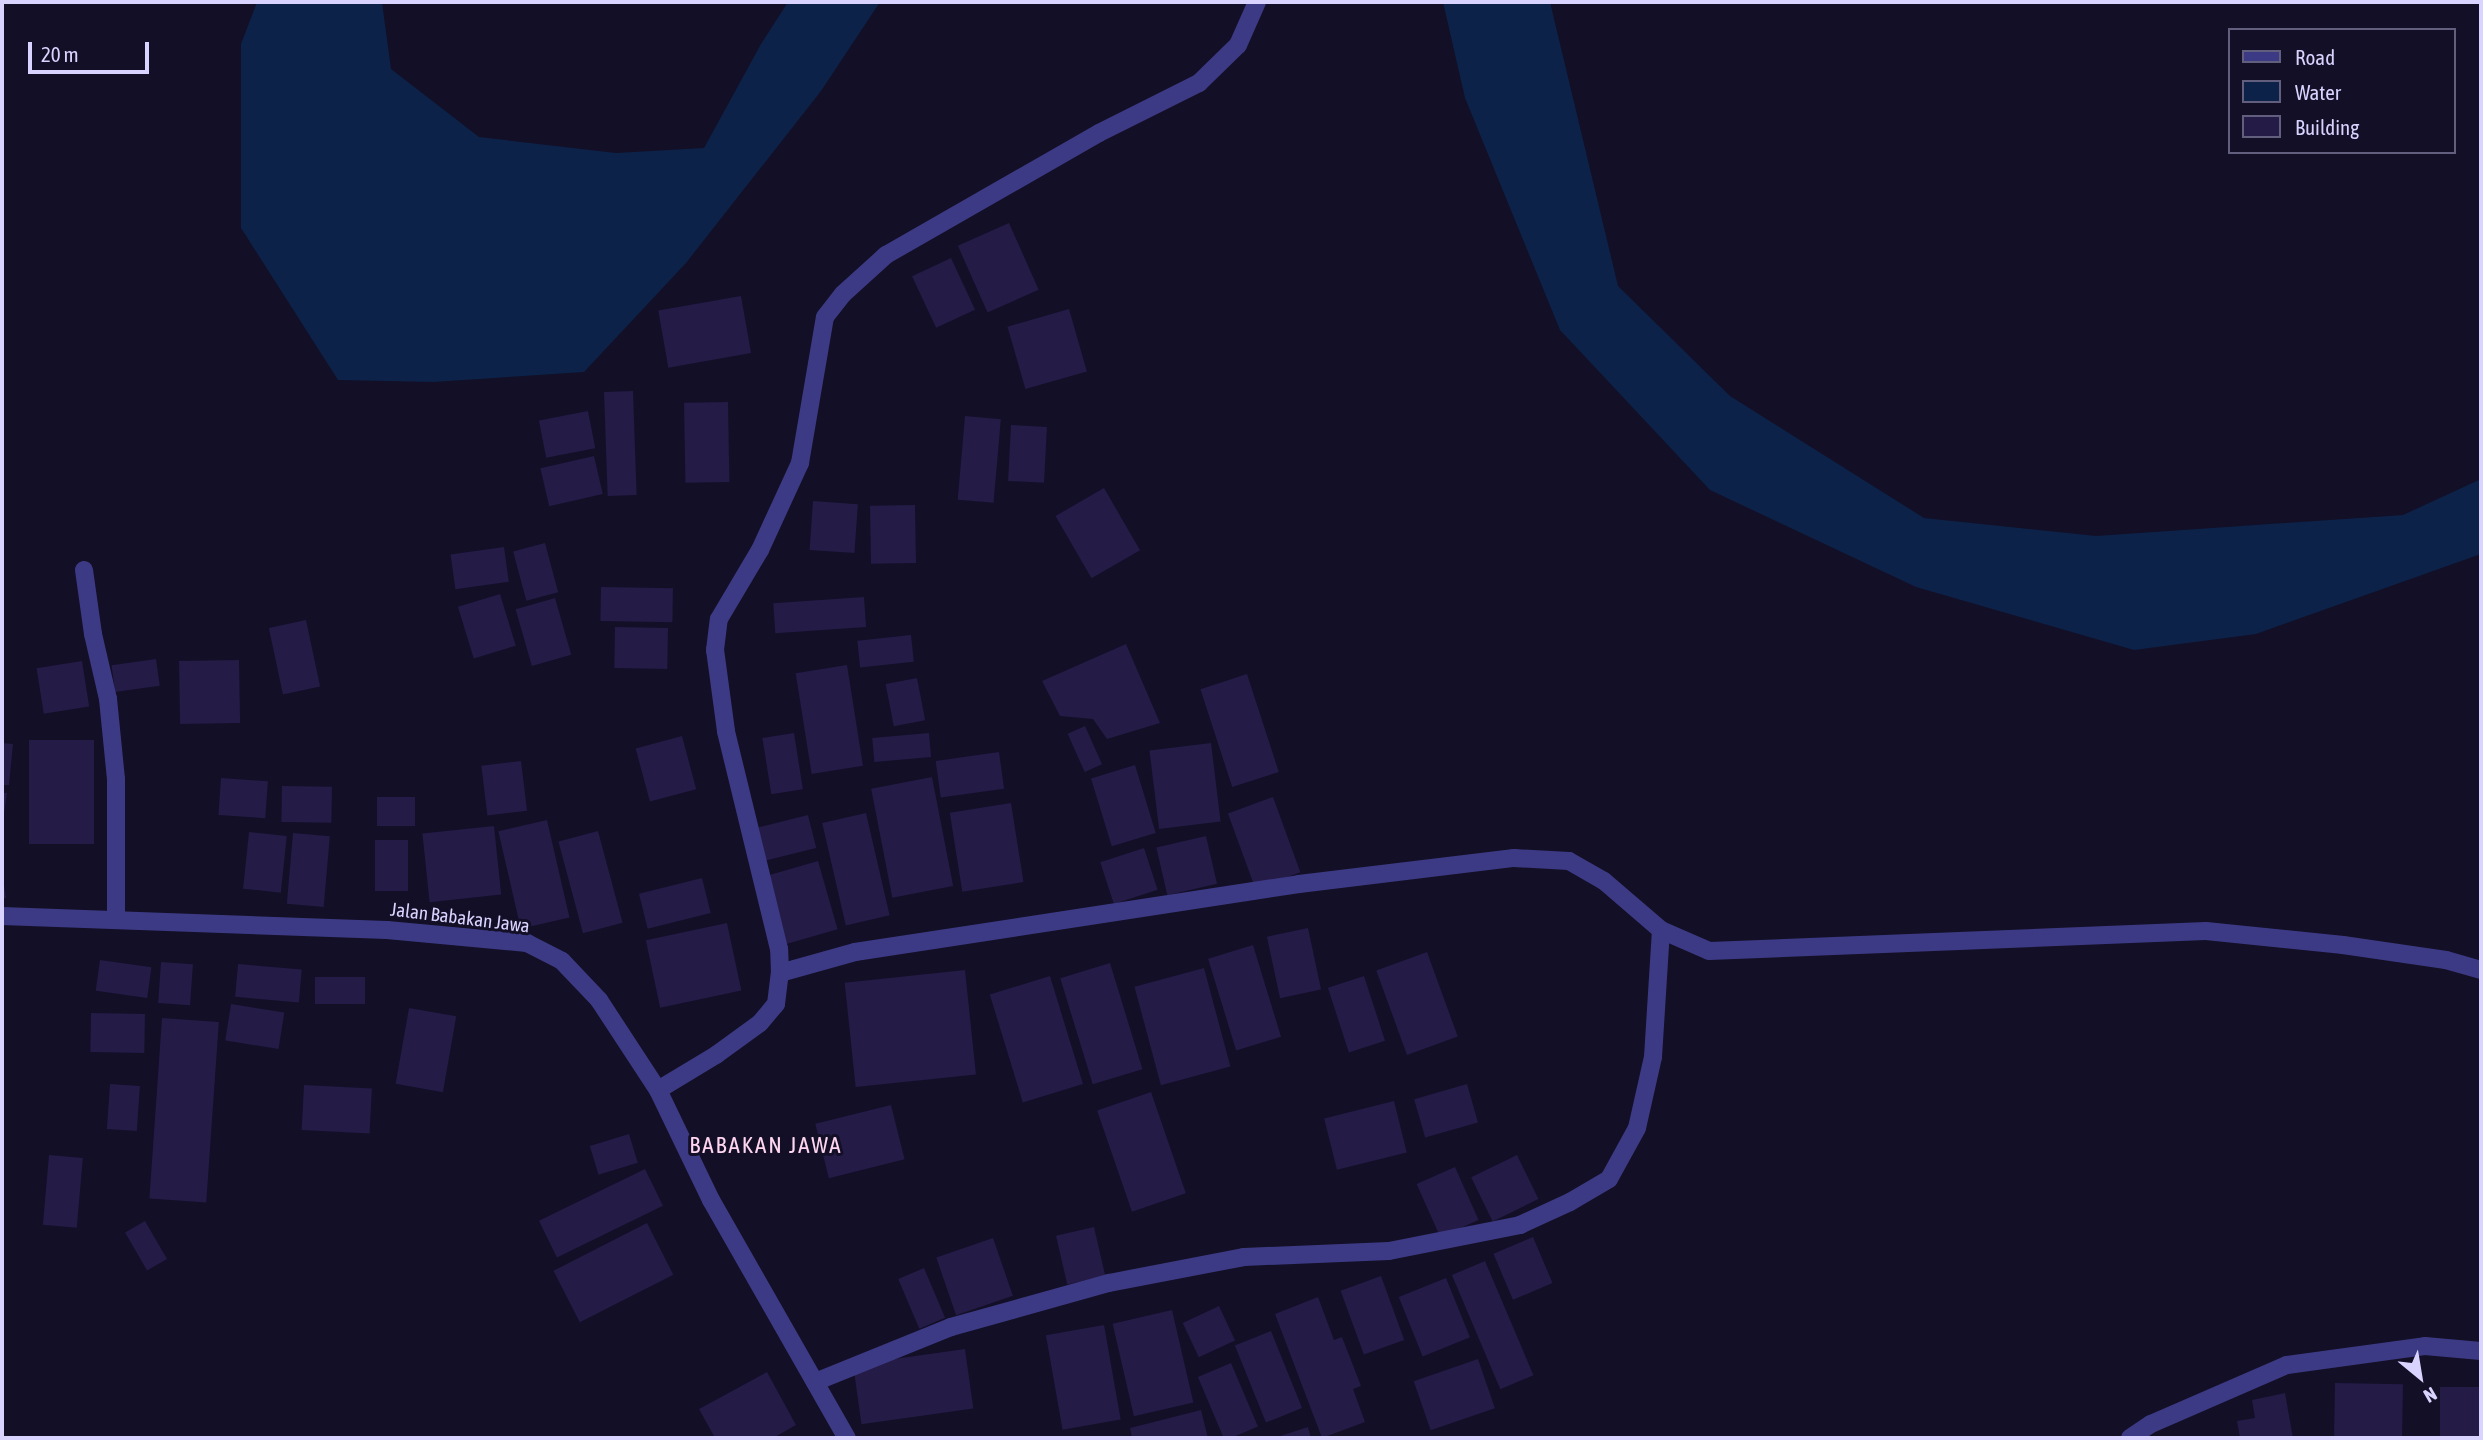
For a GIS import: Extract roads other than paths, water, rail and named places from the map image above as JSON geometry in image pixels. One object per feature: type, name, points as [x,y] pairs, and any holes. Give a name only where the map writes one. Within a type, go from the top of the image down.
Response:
[{"type":"street","points":[[658,1090],[716,1055],[760,1023],[776,1004],[780,972],[779,949],[726,731],[715,650],[719,619],[760,550],[800,463],[825,317],[843,294],[886,255],[1099,133],[1199,83],[1238,45],[1257,2]]},
{"type":"street","points":[[84,570],[93,634],[108,699],[116,779],[116,919]]},
{"type":"street","points":[[780,972],[855,953],[1030,925],[1299,884],[1514,858],[1569,861],[1604,881],[1661,930],[1709,951],[2206,931],[2343,945],[2446,960],[2481,970]]},
{"type":"street","name":"Jalan Babakan Jawa","points":[[2,916],[387,930],[527,943],[562,961],[599,1000],[658,1090],[711,1200],[847,1438]]},
{"type":"street","points":[[816,1382],[951,1326],[1108,1283],[1244,1257],[1389,1251],[1520,1225],[1570,1202],[1609,1179],[1637,1128],[1653,1057],[1661,930]]},
{"type":"street","points":[[2130,1438],[2151,1424],[2287,1365],[2426,1346],[2481,1351]]},
{"type":"water","points":[[257,2],[382,2],[391,69],[479,137],[616,153],[704,148],[761,44],[788,2],[880,2],[821,91],[686,263],[584,372],[433,382],[338,380],[241,228],[241,44]]},
{"type":"water","points":[[1443,2],[1550,2],[1618,286],[1730,396],[1924,518],[2096,536],[2403,515],[2481,479],[2481,554],[2256,634],[2134,650],[1916,587],[1710,490],[1560,330],[1465,98]]},
{"type":"district","name":"BABAKAN JAWA","points":[[766,1145]]}]
